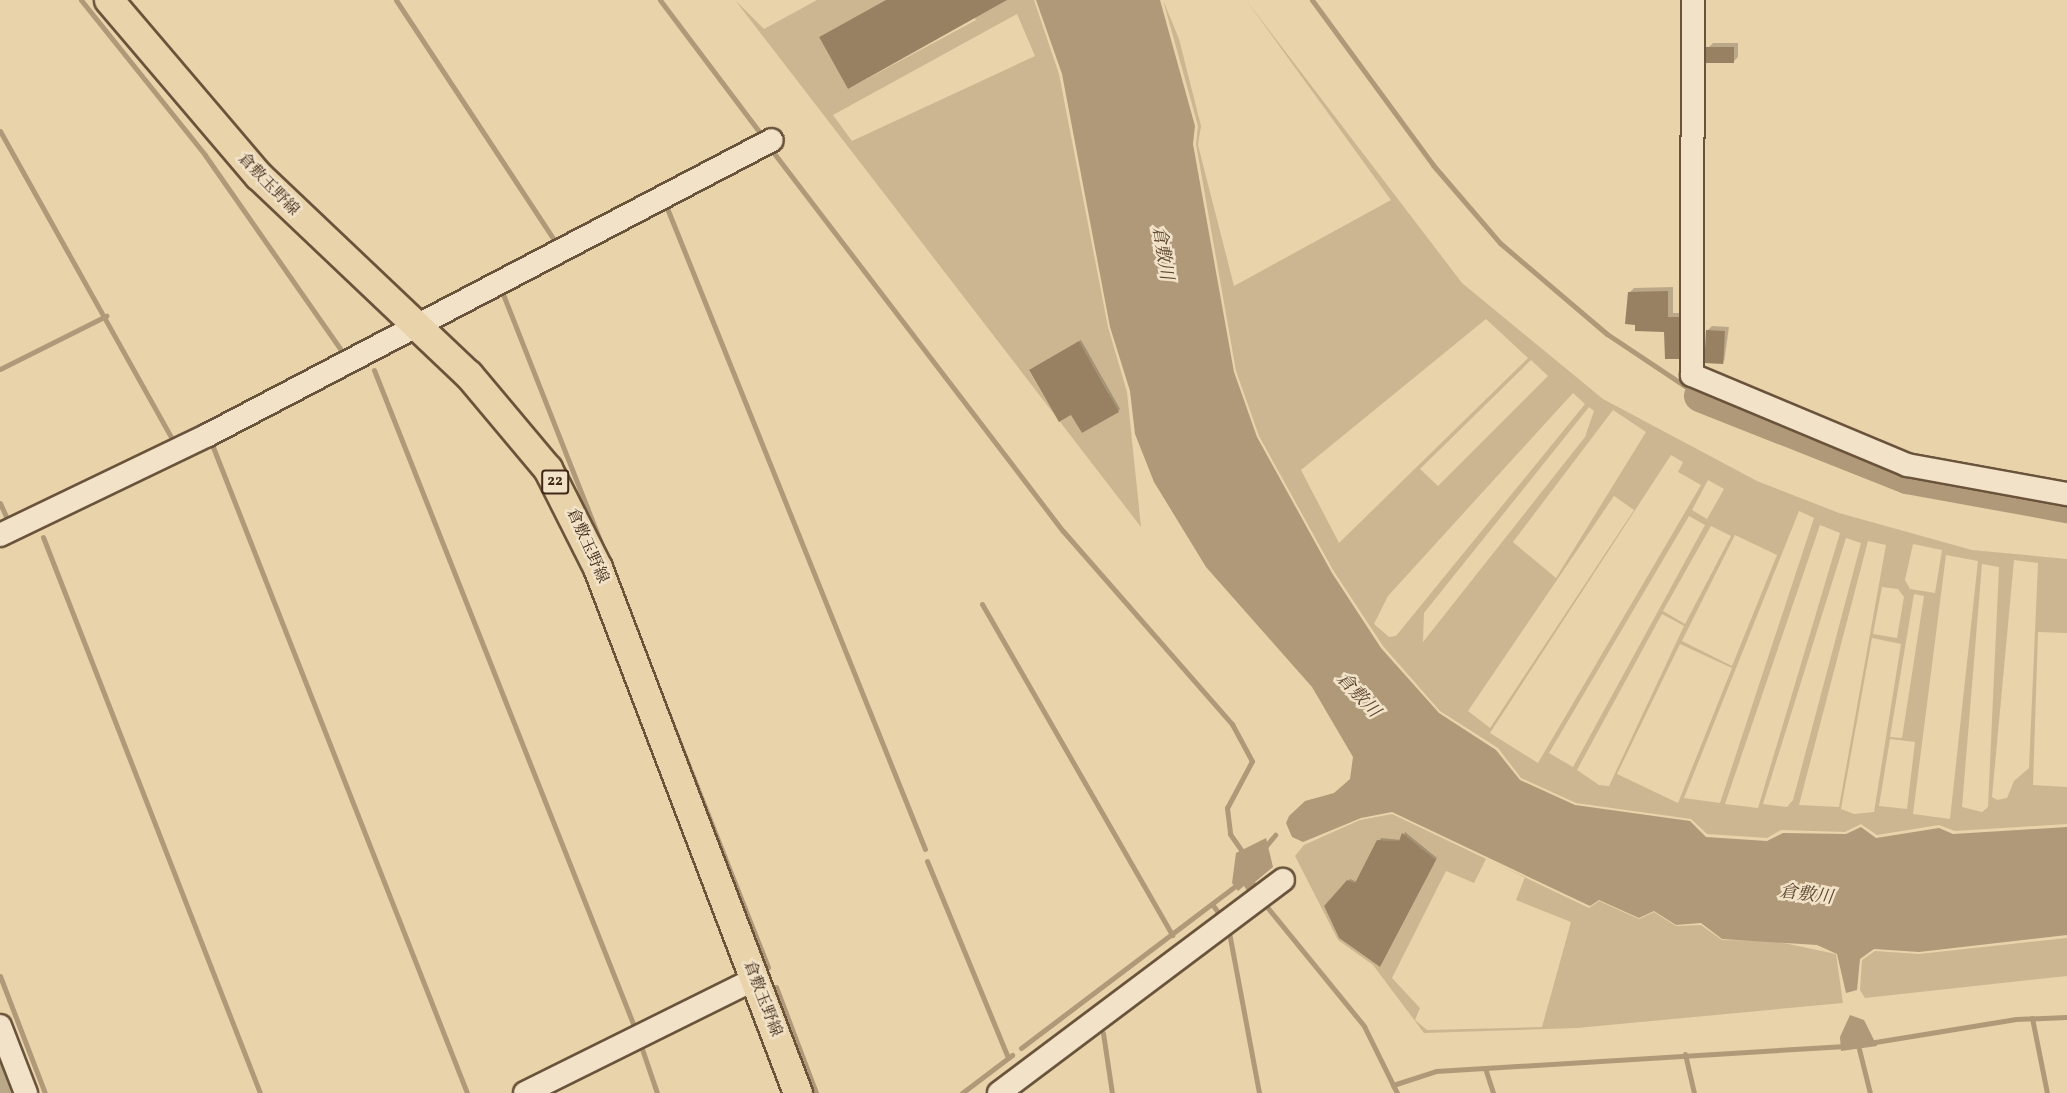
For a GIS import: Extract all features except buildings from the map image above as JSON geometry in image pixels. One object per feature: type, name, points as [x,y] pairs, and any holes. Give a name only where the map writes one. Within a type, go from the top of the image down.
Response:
[{"type":"main road","name":"倉敷玉野線","points":[[109,0],[259,176],[512,420],[576,518],[798,1093]]},
{"type":"street","points":[[1693,0],[1692,375],[1907,465],[2067,494]]},
{"type":"street","points":[[0,535],[207,435],[767,143]]},
{"type":"street","points":[[999,1093],[1268,892]]},
{"type":"street","points":[[525,1093],[755,979]]},
{"type":"street","points":[[0,1026],[26,1093]]},
{"type":"shaded area","points":[[735,0],[764,29],[817,0],[886,0],[819,37],[848,89],[976,20],[965,0],[1034,0],[1059,74],[1108,327],[1127,392],[1141,527],[1060,422],[1109,393],[1079,341],[1029,371],[1055,416]],"holes":[[[1017,14],[1035,56],[852,141],[833,115]],[[1118,412],[1082,433],[1073,417]]]},
{"type":"shaded area","points":[[1163,0],[1179,39],[1201,126],[1198,145],[1234,286],[1391,200],[1246,0],[1462,283],[1603,399],[1757,481],[1839,513],[1972,550],[2067,559],[2067,633],[2038,632],[2033,785],[2067,787],[2067,824],[1955,831],[1939,825],[1877,835],[1861,824],[1845,832],[1781,830],[1767,838],[1707,834],[1691,819],[1576,803],[1521,778],[1498,748],[1440,711],[1383,646],[1333,570],[1259,436],[1236,371],[1196,144],[1198,126]],"holes":[[[1486,319],[1528,358],[1339,543],[1301,470]],[[1531,360],[1548,376],[1438,486],[1420,469]],[[1573,393],[1585,404],[1396,636],[1389,637],[1374,624],[1388,596]],[[1589,407],[1594,411],[1585,437],[1423,642],[1424,613]],[[1613,410],[1646,432],[1556,578],[1513,542]],[[1671,455],[1683,462],[1678,472],[1701,485],[1538,763],[1490,733]],[[1708,480],[1724,489],[1707,519],[1692,510]],[[1614,496],[1634,510],[1490,728],[1468,711]],[[1799,511],[1814,518],[1720,803],[1684,798]],[[1689,516],[1705,525],[1573,767],[1549,753]],[[1820,525],[1840,533],[1758,808],[1725,804]],[[1711,526],[1731,536],[1685,624],[1663,611]],[[1735,535],[1777,555],[1732,666],[1682,641]],[[1846,538],[1861,543],[1793,800],[1787,807],[1763,804]],[[1868,541],[1886,545],[1839,807],[1799,805]],[[1913,544],[1942,550],[1935,593],[1910,589],[1905,580]],[[1946,555],[1978,561],[1950,819],[1913,814]],[[2014,560],[2038,563],[2029,768],[2014,781],[2007,798],[1997,800],[1992,797]],[[1982,564],[1999,567],[1988,807],[1982,812],[1962,807]],[[1882,587],[1898,589],[1904,597],[1897,638],[1873,634]],[[1914,594],[1924,596],[1902,738],[1890,737]],[[1662,614],[1684,626],[1609,786],[1599,785],[1577,770]],[[1872,638],[1901,644],[1874,812],[1854,814],[1841,809]],[[1680,644],[1732,668],[1678,803],[1617,774]],[[1890,739],[1915,742],[1907,809],[1879,806]]]},
{"type":"shaded area","points":[[1392,814],[1495,863],[1486,859],[1474,883],[1446,871],[1392,978],[1420,1008],[1415,1020],[1427,1030],[1542,1027],[1571,922],[1516,900],[1525,877],[1589,908],[1599,901],[1639,919],[1654,912],[1676,926],[1701,925],[1722,940],[1775,941],[1836,954],[1843,1003],[1577,1028],[1424,1033],[1373,965],[1338,940],[1295,856],[1304,845],[1360,820]],"holes":[[[1378,840],[1413,842],[1436,860],[1380,967],[1339,938],[1324,906],[1347,880],[1355,883]]]},
{"type":"shaded area","points":[[2067,938],[2067,976],[1865,998],[1860,990],[1862,960],[1875,951],[1919,954]]},
{"type":"water","name":"倉敷川","points":[[1036,0],[1160,0],[1195,126],[1193,144],[1234,372],[1257,437],[1332,573],[1381,648],[1439,713],[1496,750],[1520,780],[1575,805],[1690,821],[1706,837],[1767,841],[1783,833],[1846,834],[1861,827],[1876,838],[1939,828],[1953,834],[2067,827],[2067,935],[1919,952],[1874,949],[1860,959],[1857,990],[1846,993],[1837,954],[1817,945],[1722,939],[1701,923],[1676,925],[1654,911],[1639,918],[1599,900],[1590,906],[1392,812],[1361,818],[1303,842],[1292,837],[1286,823],[1289,816],[1305,801],[1334,793],[1350,779],[1353,757],[1312,687],[1206,567],[1154,482],[1135,434],[1130,391],[1110,327],[1062,74]]},
{"type":"water","points":[[1266,838],[1273,867],[1255,882],[1259,888],[1250,895],[1244,886],[1238,891],[1232,883],[1236,853]]},
{"type":"water","points":[[1850,1015],[1864,1020],[1877,1046],[1841,1051],[1840,1037]]},
{"type":"waterway","points":[[81,0],[205,155],[344,354]]},
{"type":"waterway","points":[[396,0],[557,244]]},
{"type":"waterway","points":[[660,0],[764,138]]},
{"type":"waterway","points":[[1312,0],[1433,165],[1500,243],[1607,334],[1700,396]]},
{"type":"waterway","points":[[0,131],[175,444]]},
{"type":"waterway","points":[[770,148],[1063,531],[1232,724],[1252,761],[1227,808],[1230,834],[1244,854]]},
{"type":"waterway","points":[[667,208],[925,849]]},
{"type":"waterway","points":[[501,289],[768,967]]},
{"type":"waterway","points":[[0,369],[106,316]]},
{"type":"waterway","points":[[374,370],[636,1031]]},
{"type":"waterway","points":[[1700,396],[1907,478],[2067,507]]},
{"type":"waterway","points":[[211,442],[467,1093]]},
{"type":"waterway","points":[[0,503],[9,523]]},
{"type":"waterway","points":[[43,537],[260,1093]]},
{"type":"waterway","points":[[982,604],[1172,935]]},
{"type":"waterway","points":[[1265,847],[1275,835]]},
{"type":"waterway","points":[[927,861],[1008,1058]]},
{"type":"waterway","points":[[1021,1048],[1238,884]]},
{"type":"waterway","points":[[1263,902],[1364,1026],[1393,1085],[1436,1071],[1845,1046]]},
{"type":"waterway","points":[[1212,904],[1222,918]]},
{"type":"waterway","points":[[1228,927],[1259,1093]]},
{"type":"waterway","points":[[0,976],[45,1093]]},
{"type":"waterway","points":[[776,987],[816,1093]]},
{"type":"waterway","points":[[1869,1043],[2016,1019],[2067,1017]]},
{"type":"waterway","points":[[2032,1018],[2047,1093]]},
{"type":"waterway","points":[[1103,1033],[1112,1093]]},
{"type":"waterway","points":[[640,1043],[657,1093]]},
{"type":"waterway","points":[[1858,1045],[1870,1093]]},
{"type":"waterway","points":[[1685,1054],[1694,1093]]},
{"type":"waterway","points":[[962,1093],[1012,1055]]},
{"type":"waterway","points":[[1485,1068],[1493,1093]]},
{"type":"waterway","points":[[1393,1085],[1397,1093]]}]
